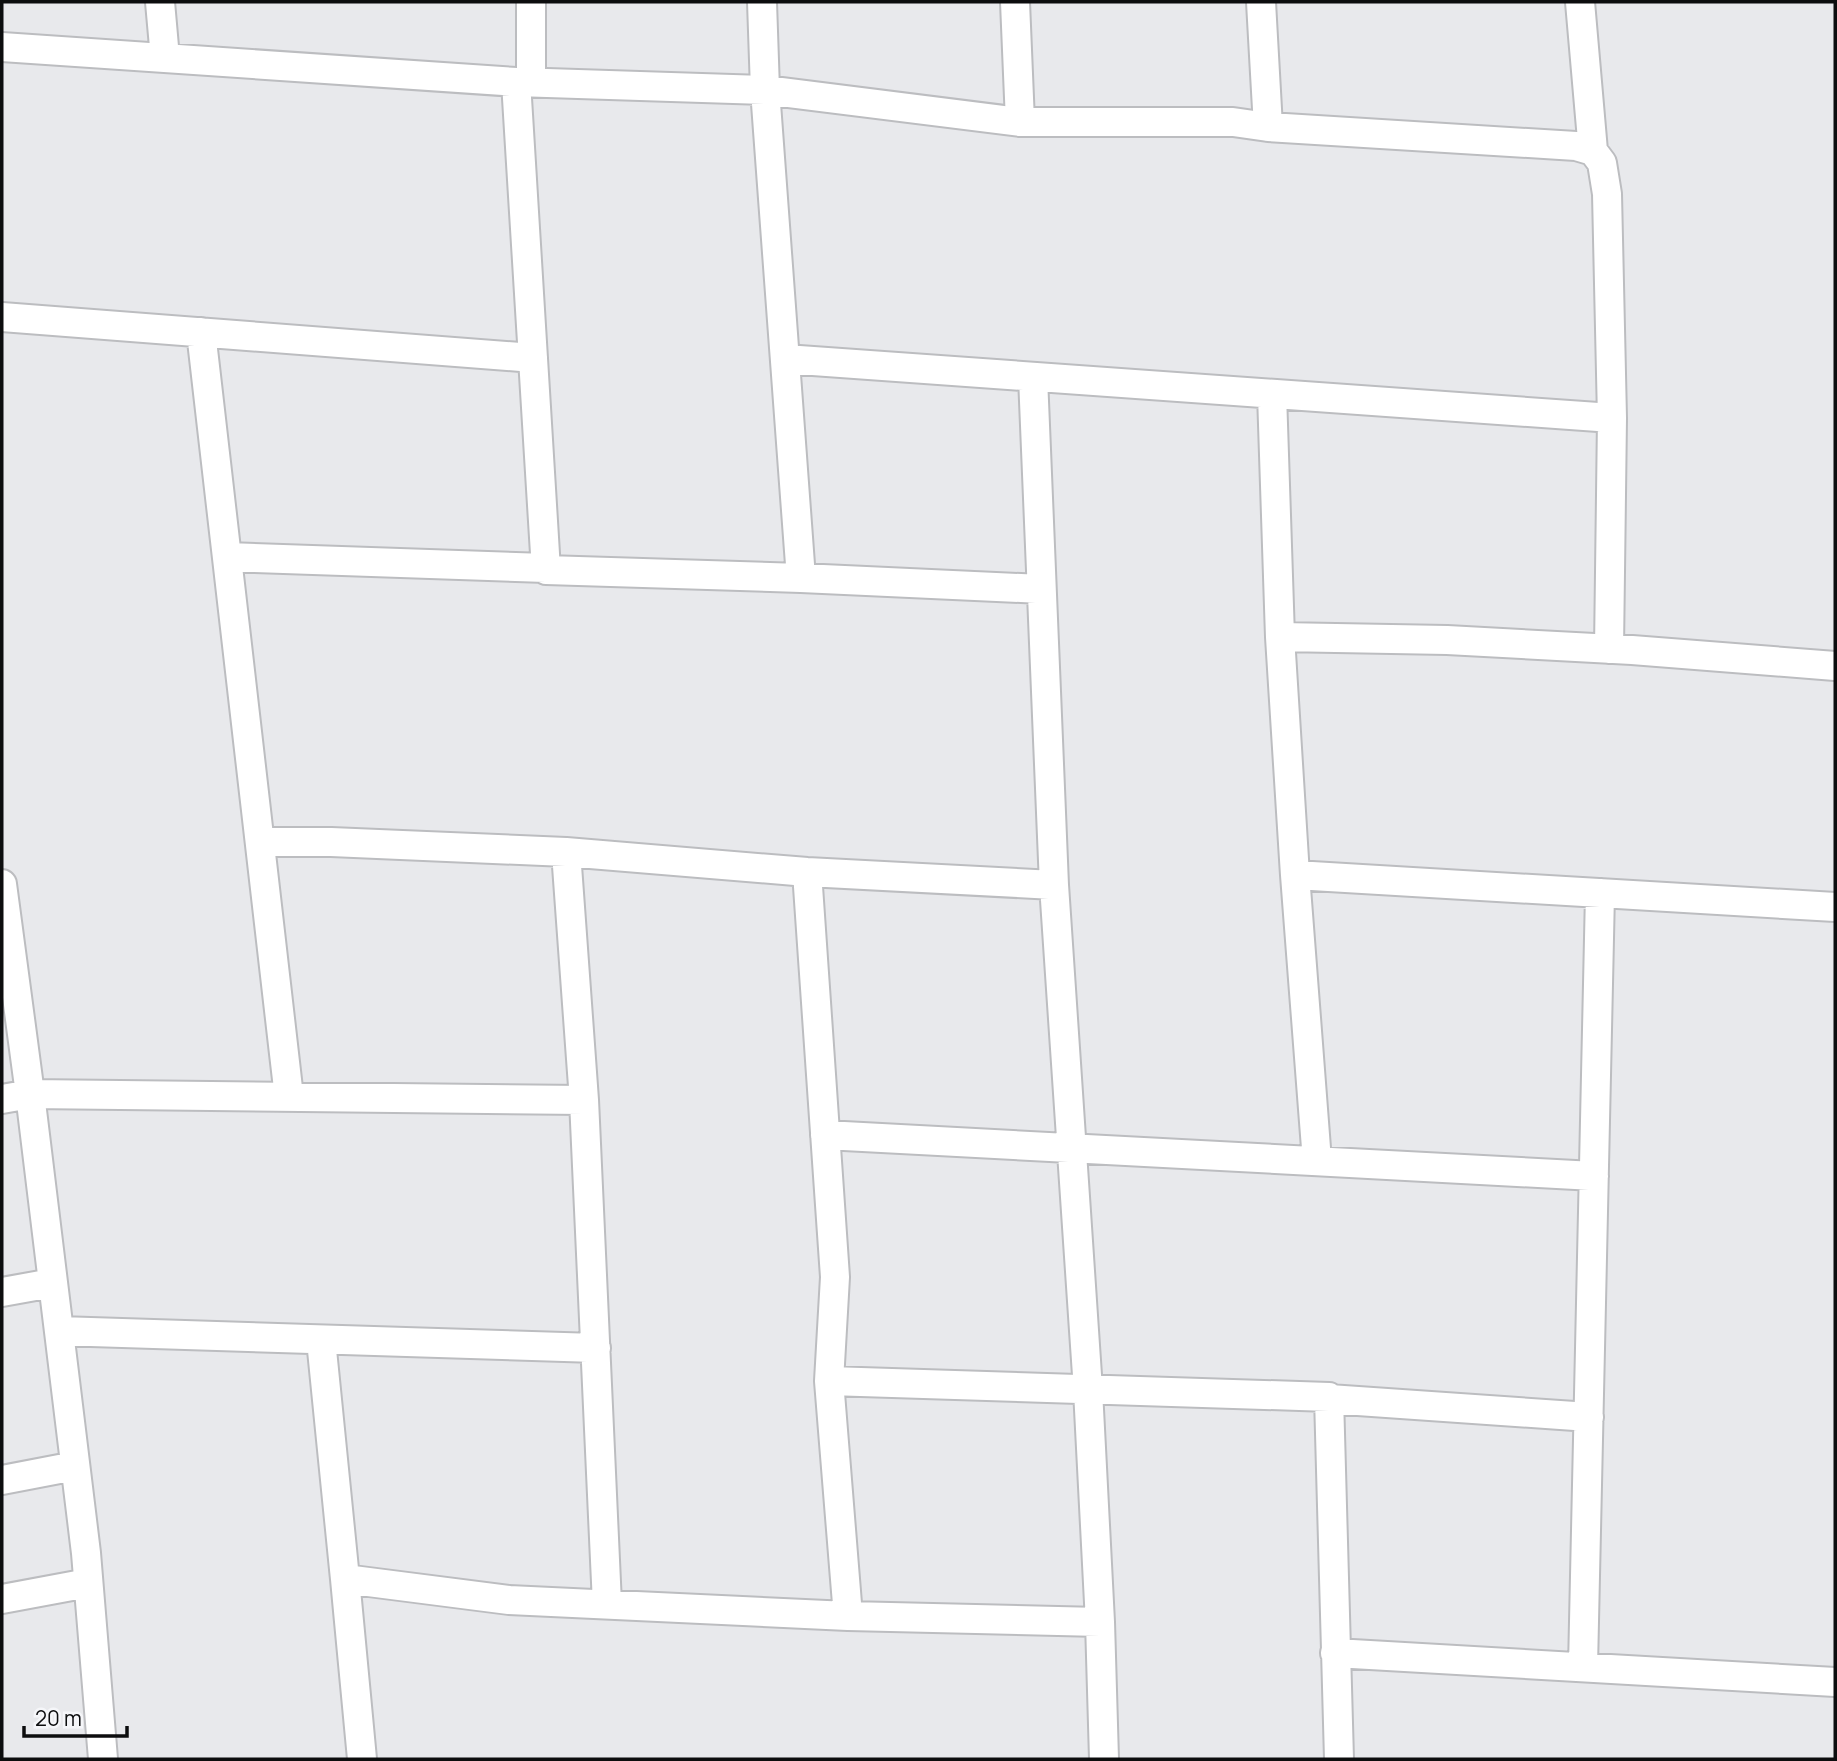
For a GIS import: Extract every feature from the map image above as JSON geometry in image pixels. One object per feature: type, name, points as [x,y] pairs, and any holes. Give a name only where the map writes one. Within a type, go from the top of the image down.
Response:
[{"type":"street","points":[[160,2],[165,58]]},
{"type":"street","points":[[531,2],[524,82],[533,358],[546,568]]},
{"type":"street","points":[[762,2],[765,90],[801,578]]},
{"type":"street","points":[[1015,2],[1020,121]]},
{"type":"street","points":[[1261,2],[1268,127]]},
{"type":"street","points":[[1580,2],[1593,151],[1602,163],[1607,194],[1612,418],[1609,649]]},
{"type":"street","points":[[2,47],[524,82],[765,90],[1020,121],[1233,122],[1268,127],[1576,146],[1593,151]]},
{"type":"street","points":[[2,317],[533,358]]},
{"type":"street","points":[[201,332],[289,1097]]},
{"type":"street","points":[[785,359],[1612,418]]},
{"type":"street","points":[[1033,377],[1054,885],[1088,1390],[1104,1759]]},
{"type":"street","points":[[1272,394],[1280,637],[1317,1161]]},
{"type":"street","points":[[227,557],[1041,589]]},
{"type":"street","points":[[1280,637],[1447,640],[1835,666]]},
{"type":"street","points":[[260,842],[331,842],[566,852],[807,872],[1054,885]]},
{"type":"street","points":[[566,852],[584,1100],[607,1604]]},
{"type":"street","points":[[807,872],[835,1277],[829,1381],[848,1616]]},
{"type":"street","points":[[1295,875],[1835,907]]},
{"type":"street","points":[[2,884],[75,1466],[103,1759]]},
{"type":"street","points":[[1583,1667],[1600,893]]},
{"type":"street","points":[[2,1100],[30,1094],[584,1100]]},
{"type":"street","points":[[825,1135],[1594,1176]]},
{"type":"street","points":[[2,1292],[52,1283]]},
{"type":"street","points":[[59,1331],[596,1348]]},
{"type":"street","points":[[321,1340],[362,1759]]},
{"type":"street","points":[[829,1381],[1329,1397],[1589,1417]]},
{"type":"street","points":[[1329,1399],[1339,1759]]},
{"type":"street","points":[[2,1480],[75,1466]]},
{"type":"street","points":[[345,1579],[509,1600],[848,1616],[1100,1622]]},
{"type":"street","points":[[2,1599],[88,1583]]},
{"type":"street","points":[[1335,1653],[1835,1682]]}]
